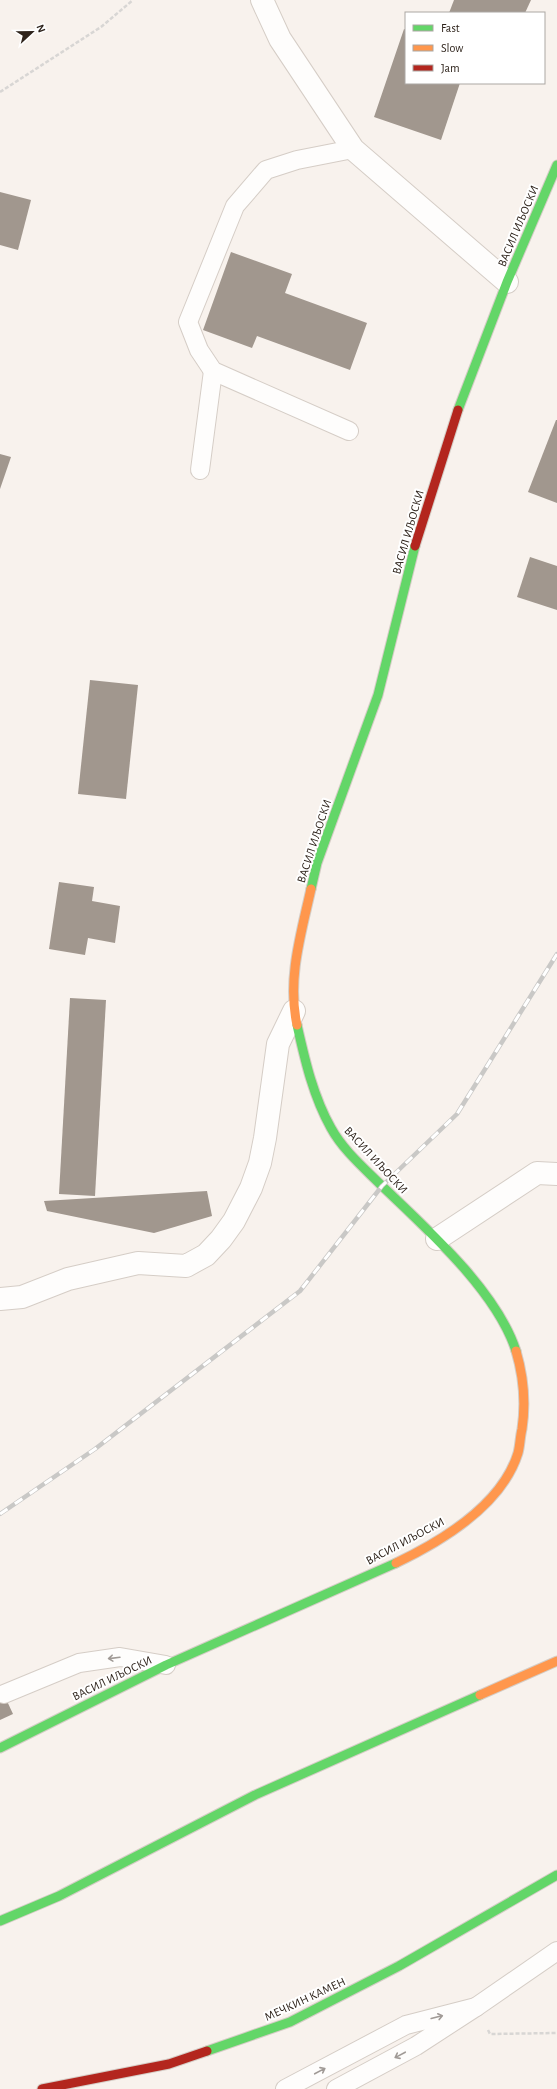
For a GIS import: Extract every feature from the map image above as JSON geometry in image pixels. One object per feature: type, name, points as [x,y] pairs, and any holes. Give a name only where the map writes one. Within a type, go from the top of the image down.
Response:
[{"type":"main road","name":"ВАСИЛ ИЉОСКИ","points":[[0,1748],[166,1665],[398,1562],[442,1538],[473,1515],[497,1491],[509,1474],[518,1453],[524,1415],[523,1374],[511,1336],[495,1309],[480,1288],[437,1239],[351,1155],[331,1129],[310,1082],[294,1011],[294,964],[317,863],[378,695],[421,523],[463,393],[507,282],[557,165]]},
{"type":"main road","points":[[0,1921],[33,1908],[255,1795],[557,1661]]},
{"type":"main road","name":"МЕЧКИН КАМЕН","points":[[42,2089],[169,2064],[290,2022],[400,1966],[557,1875]]},
{"type":"main road","points":[[13,1906],[33,1908]]},
{"type":"street","points":[[262,0],[280,39],[353,149],[507,282]]},
{"type":"street","points":[[0,1299],[22,1297],[68,1279],[138,1263],[186,1266],[206,1255],[221,1239],[234,1221],[251,1188],[260,1163],[265,1138],[278,1044],[294,1011]]},
{"type":"street","points":[[437,1239],[537,1173],[557,1174]]},
{"type":"lane","points":[[348,431],[213,371],[199,350],[188,322],[235,206],[266,170],[297,160],[353,149]]},
{"type":"lane","points":[[200,470],[213,371]]},
{"type":"lane","points":[[4,1694],[78,1663],[120,1658],[166,1665]]},
{"type":"lane","points":[[336,2089],[416,2046],[557,1951]]},
{"type":"lane","points":[[285,2089],[406,2025],[476,2007]]},
{"type":"path","points":[[0,92],[101,27],[133,0]]},
{"type":"path","points":[[476,2007],[490,2034],[557,2034]]},
{"type":"building","points":[[454,0],[531,0],[525,12],[449,12]]},
{"type":"building","points":[[404,29],[405,84],[460,84],[441,140],[374,117]]},
{"type":"building","points":[[0,192],[31,200],[18,250],[0,245]]},
{"type":"building","points":[[231,252],[292,274],[285,293],[367,323],[350,370],[257,336],[252,348],[203,330]]},
{"type":"building","points":[[557,420],[557,503],[528,492]]},
{"type":"building","points":[[0,454],[11,457],[0,489]]},
{"type":"building","points":[[530,557],[557,566],[557,610],[517,597]]},
{"type":"building","points":[[90,680],[138,685],[126,799],[78,794]]},
{"type":"building","points":[[59,882],[94,887],[92,901],[120,906],[115,943],[88,938],[85,955],[49,949]]},
{"type":"building","points":[[70,998],[106,1000],[95,1196],[59,1194]]},
{"type":"building","points":[[207,1191],[212,1216],[154,1233],[47,1211],[44,1201]]},
{"type":"building","points":[[0,1686],[13,1714],[0,1720]]},
{"type":"railway","points":[[0,1514],[95,1449],[300,1291],[382,1186],[457,1114],[557,954]]},
{"type":"traffic: fast","points":[[458,410],[507,282],[557,165]]},
{"type":"traffic: fast","points":[[311,889],[317,863],[378,695],[415,546]]},
{"type":"traffic: fast","points":[[297,1025],[314,1091],[331,1128],[341,1144],[438,1241],[477,1283],[507,1328],[516,1351]]},
{"type":"traffic: fast","points":[[0,1748],[166,1665],[396,1563]]},
{"type":"traffic: fast","points":[[0,1921],[59,1896],[255,1795],[480,1695]]},
{"type":"traffic: fast","points":[[207,2051],[290,2022],[399,1966],[557,1875]]},
{"type":"traffic: slow","points":[[297,1025],[294,1008],[294,974],[296,957],[311,889]]},
{"type":"traffic: slow","points":[[396,1563],[432,1544],[468,1519],[499,1489],[510,1472],[519,1450],[524,1409],[521,1371],[516,1351]]},
{"type":"traffic: slow","points":[[480,1695],[557,1661]]},
{"type":"traffic: jam","points":[[415,546],[458,410]]},
{"type":"traffic: jam","points":[[42,2089],[169,2064],[207,2051]]}]
